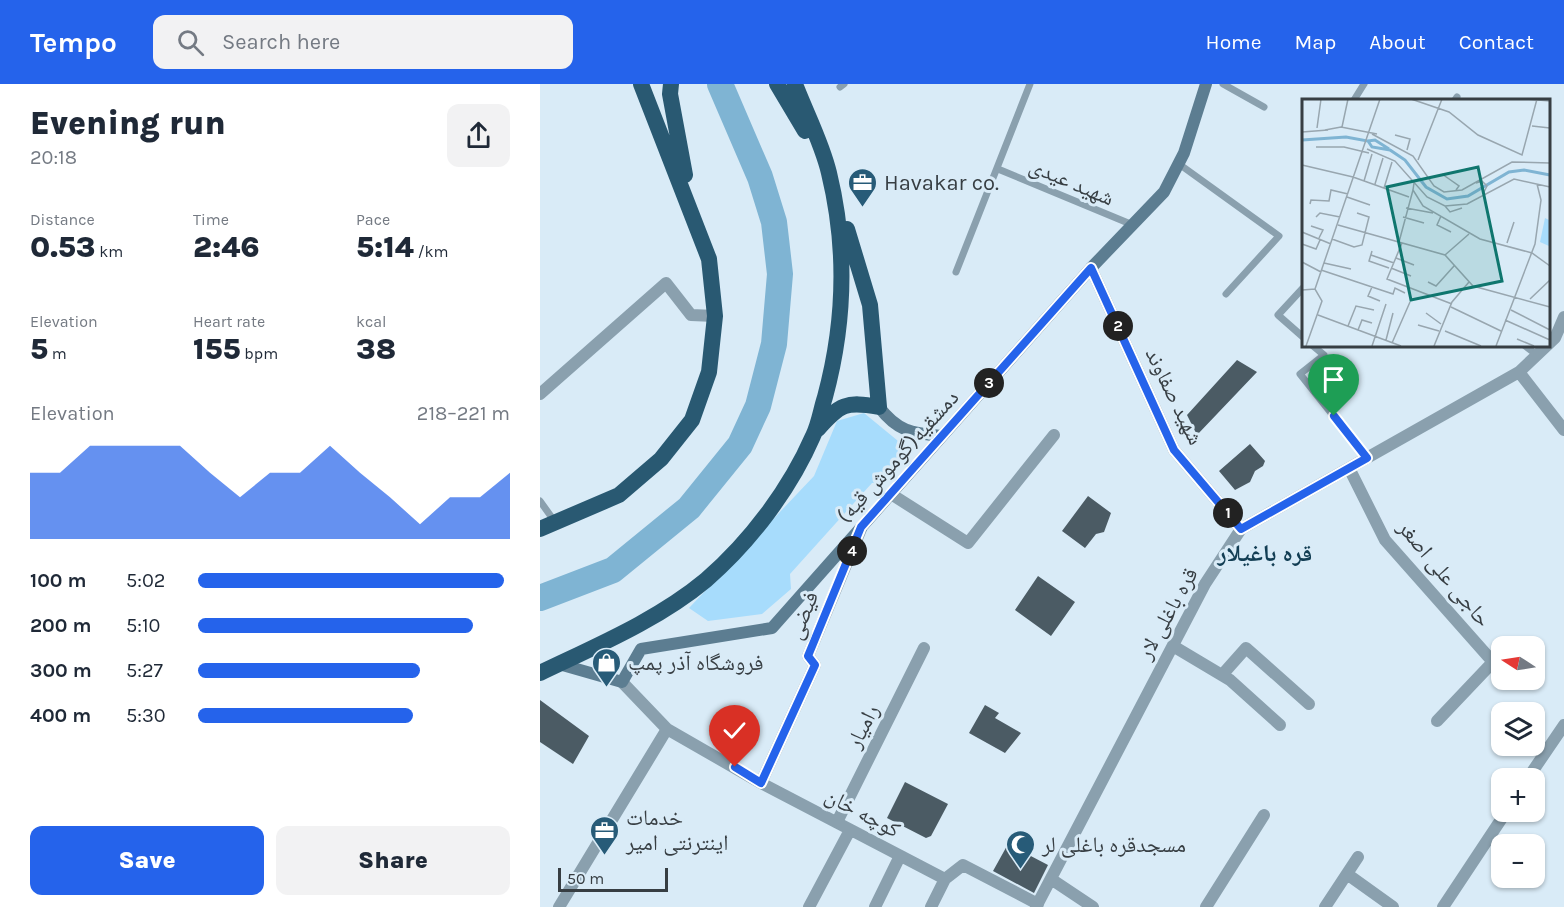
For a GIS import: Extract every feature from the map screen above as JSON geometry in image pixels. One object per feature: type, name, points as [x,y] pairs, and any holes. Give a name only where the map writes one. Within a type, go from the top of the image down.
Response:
[{"type":"highway","points":[[548,527],[619,495],[661,459],[692,420],[709,372],[715,316],[709,259],[641,84]]},
{"type":"highway","points":[[777,84],[829,171],[842,241],[842,297],[834,361],[814,435]]},
{"type":"highway","points":[[540,672],[658,614],[705,580],[741,544],[787,487],[814,435],[835,409],[855,402],[879,407],[870,305],[829,171],[795,84]]},
{"type":"highway","points":[[670,89],[691,210]]},
{"type":"main road","name":"دمشقیه(گوموش قیه)","points":[[622,682],[641,649],[772,628],[1091,268],[1164,192],[1179,164],[1206,84]]},
{"type":"main road","points":[[879,407],[892,424],[913,433],[942,436]]},
{"type":"main road","points":[[560,664],[622,682]]},
{"type":"street","name":"شهید صفاوند","points":[[1091,268],[1174,450],[1241,529]]},
{"type":"street","points":[[540,394],[666,283],[690,315],[715,316]]},
{"type":"street","name":"قره باغلی لار","points":[[1549,344],[1555,338],[1564,317]]},
{"type":"street","name":"قره باغلی لار","points":[[1037,906],[1206,584],[1241,529],[1519,372],[1547,346]]},
{"type":"street","points":[[1519,372],[1564,430]]},
{"type":"street","points":[[891,494],[968,543],[1054,435]]},
{"type":"street","name":"حاجی علی اصغر","points":[[1349,468],[1385,540],[1493,662],[1437,721]]},
{"type":"street","name":"فیضی","points":[[761,783],[815,665],[808,656],[861,527]]},
{"type":"street","points":[[1173,646],[1222,675],[1280,725]]},
{"type":"street","name":"رامیار","points":[[837,822],[924,648]]},
{"type":"street","points":[[1222,675],[1246,648],[1309,704]]},
{"type":"street","name":"کوچه خان","points":[[622,682],[668,729],[761,783],[945,879]]},
{"type":"street","points":[[1535,768],[1564,725]]},
{"type":"street","points":[[559,907],[668,729]]},
{"type":"street","points":[[1206,907],[1264,815]]},
{"type":"street","points":[[1443,907],[1499,822]]},
{"type":"street","points":[[809,907],[850,830]]},
{"type":"street","points":[[875,907],[900,856]]},
{"type":"street","points":[[1325,907],[1358,857]]},
{"type":"street","points":[[931,907],[945,879],[963,865],[1037,906]]},
{"type":"street","points":[[1347,874],[1393,907]]},
{"type":"street","points":[[1051,879],[1093,907]]},
{"type":"lane","name":"شهید عیدی","points":[[956,272],[1030,84]]},
{"type":"lane","points":[[1223,84],[1264,107]]},
{"type":"lane","points":[[1355,99],[1364,84]]},
{"type":"lane","points":[[1179,164],[1279,236],[1226,294]]},
{"type":"lane","name":"شهید عیدی","points":[[998,169],[1133,225]]},
{"type":"lane","points":[[1302,289],[1278,315],[1302,336]]},
{"type":"lane","points":[[1313,346],[1324,355],[1300,374],[1367,458]]},
{"type":"lane","points":[[1525,346],[1537,355]]},
{"type":"lane","points":[[540,501],[548,527]]},
{"type":"shaded area","points":[[864,413],[909,450],[881,483],[872,483],[790,574],[791,589],[762,614],[708,621],[689,608],[814,476],[837,421]]},
{"type":"building","points":[[1237,360],[1257,372],[1197,435],[1187,415]]},
{"type":"building","points":[[1250,444],[1265,461],[1263,466],[1255,471],[1250,482],[1235,490],[1219,471]]},
{"type":"building","points":[[1088,496],[1111,513],[1104,532],[1096,534],[1085,548],[1062,531]]},
{"type":"building","points":[[1038,576],[1075,602],[1051,636],[1015,610]]},
{"type":"building","points":[[540,700],[589,736],[573,764],[540,742]]},
{"type":"building","points":[[985,705],[999,713],[995,718],[1021,733],[1005,753],[969,733]]},
{"type":"building","points":[[905,782],[948,804],[931,836],[926,838],[887,818]]},
{"type":"building","name":"مسجدقره باغلی لر","points":[[1008,844],[1048,865],[1034,893],[993,871]]},
{"type":"waterway","points":[[540,598],[613,570],[689,508],[740,445],[758,406],[774,344],[780,274],[774,222],[760,177],[720,84]]},
{"type":"place","name":"Havakar co.","points":[[863,208]]},
{"type":"place","name":"فروشگاه آذر پمپ","points":[[607,688]]},
{"type":"place","name":"خدمات اینترنتی امیر","points":[[605,856]]},
{"type":"place","name":"مسجدقره باغلی لر","points":[[1021,870]]},
{"type":"district","name":"قره باغیلار","points":[[1265,553]]},
{"type":"route","points":[[735,767],[761,783],[815,665],[808,656],[861,527],[1091,268],[1174,450],[1241,529],[1367,458],[1334,416]]}]
